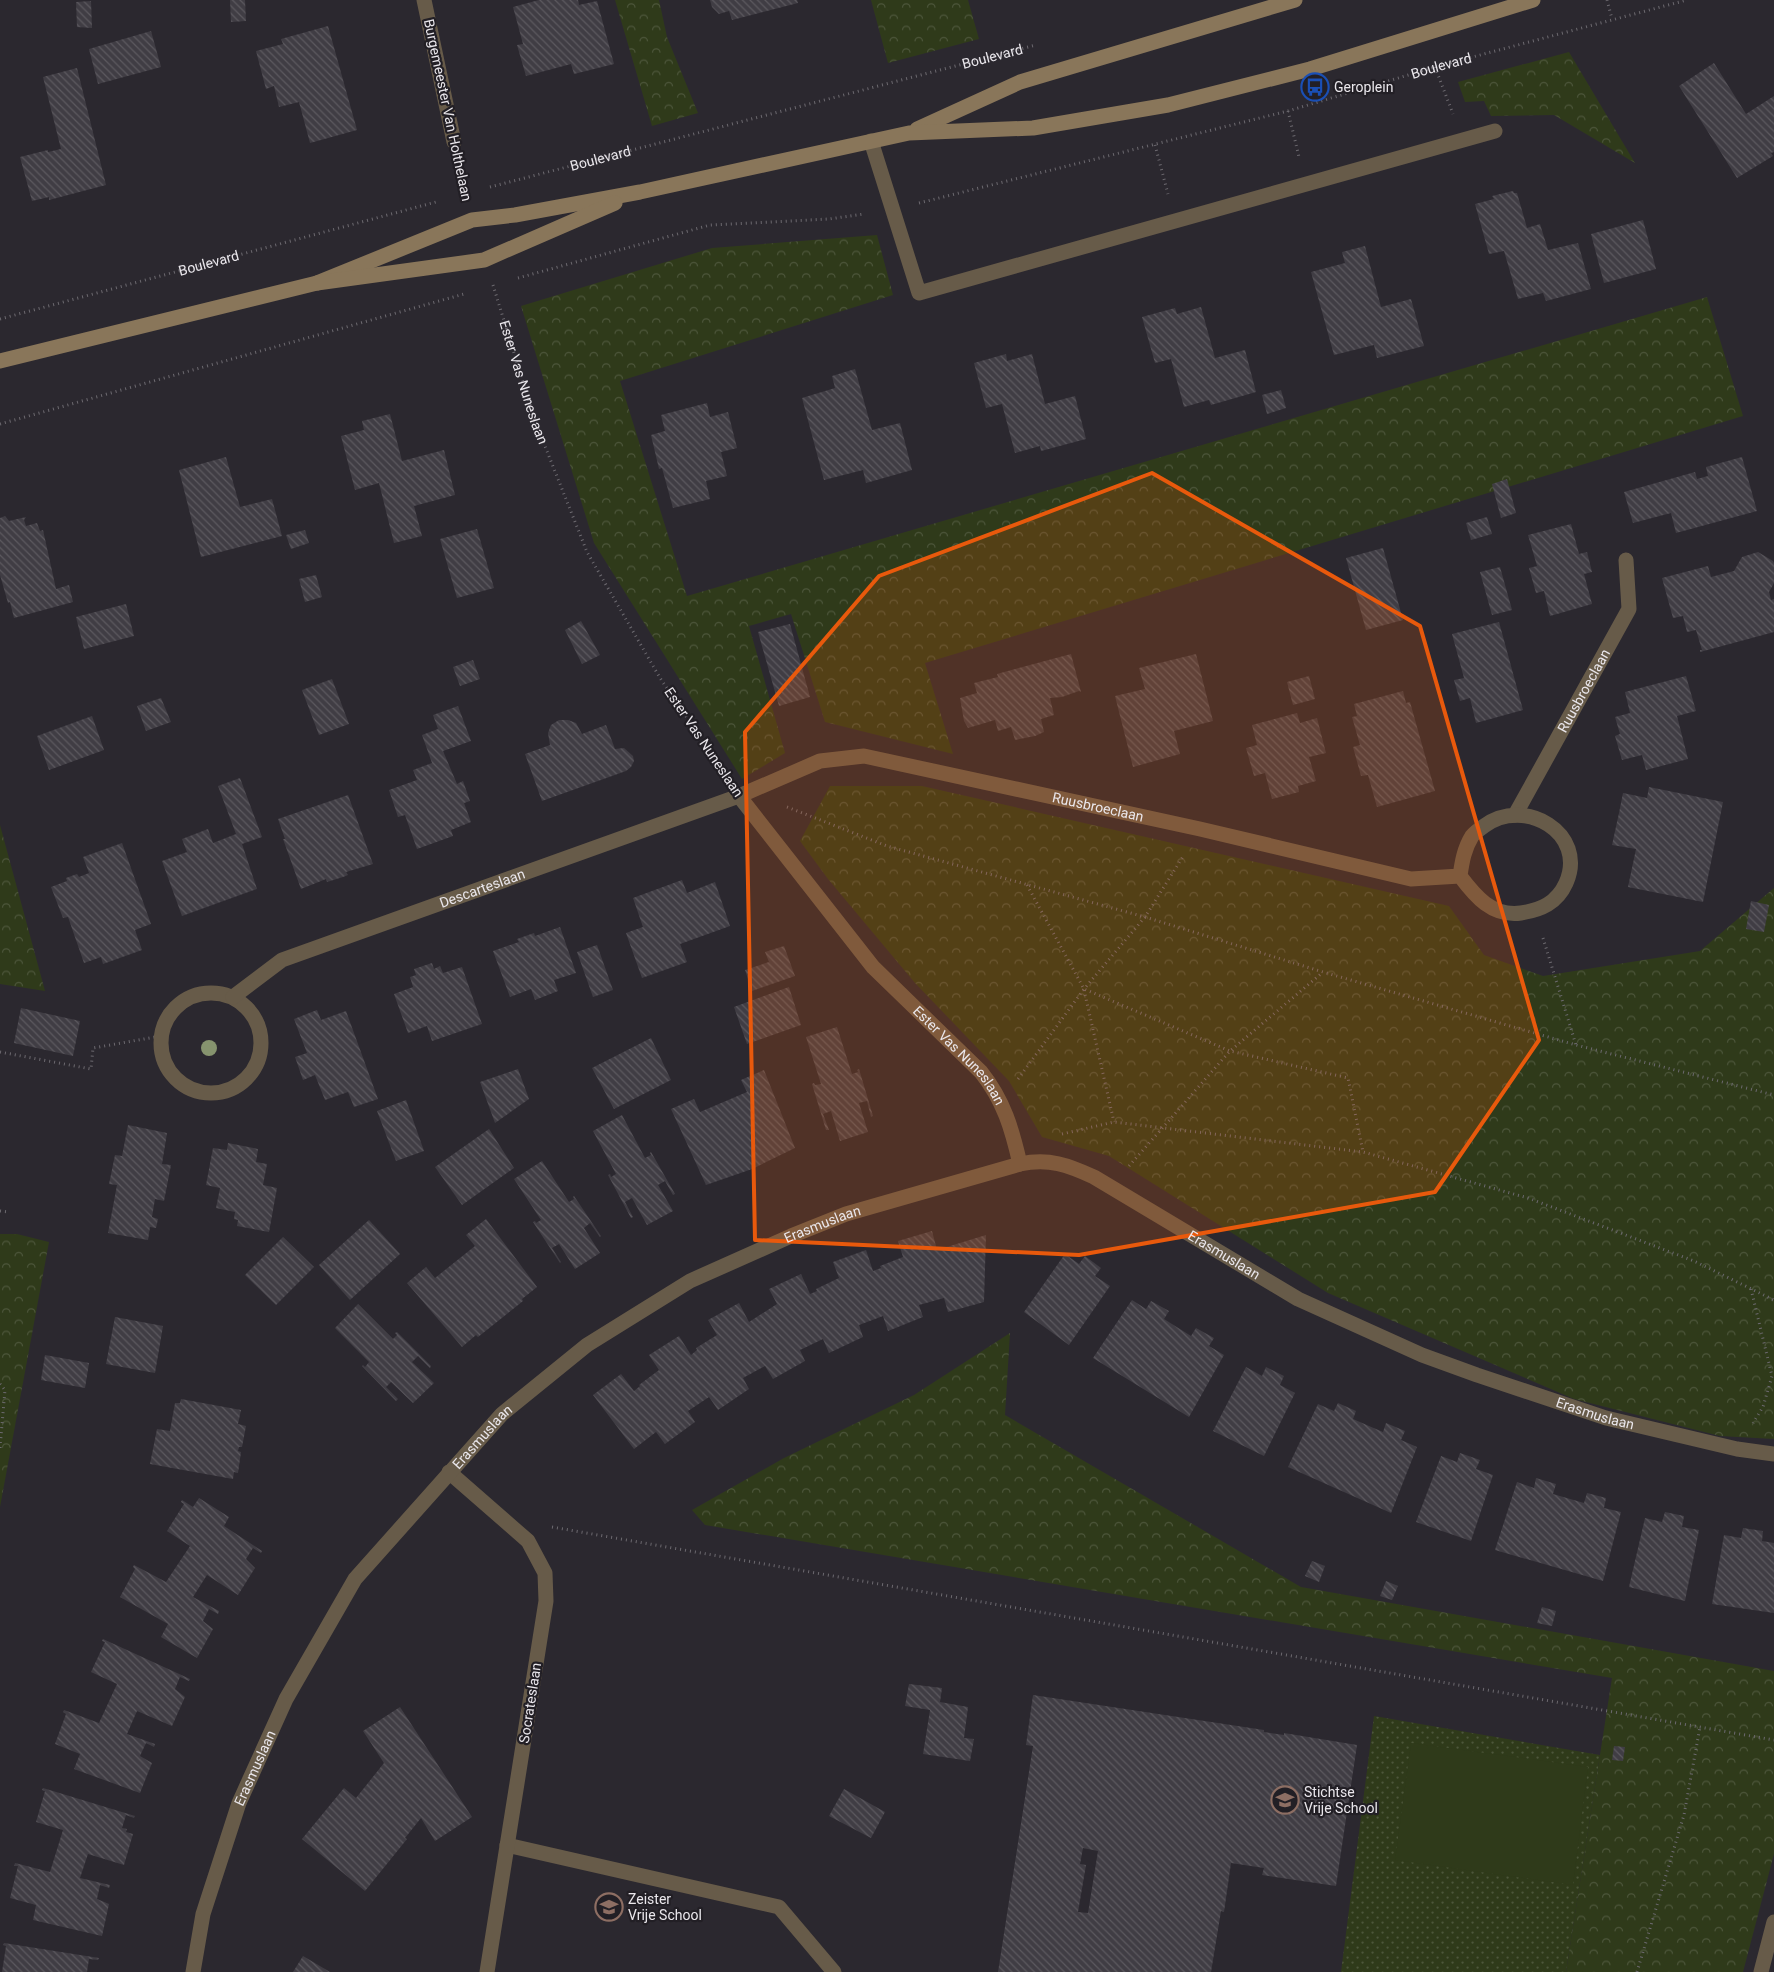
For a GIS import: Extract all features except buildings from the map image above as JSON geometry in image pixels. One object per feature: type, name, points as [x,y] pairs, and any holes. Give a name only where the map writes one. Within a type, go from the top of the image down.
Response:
[{"type":"street","name":"Burgemeester Van Holthelaan","points":[[424,0],[454,142]]},
{"type":"street","points":[[909,133],[1020,82],[1294,0]]},
{"type":"street","points":[[316,283],[472,220],[515,215],[640,192],[909,133],[1033,128],[1168,105],[1310,69],[1533,0]]},
{"type":"street","points":[[871,140],[919,293],[1495,131]]},
{"type":"street","points":[[0,361],[316,283],[484,260],[640,192]]},
{"type":"street","name":"Ruusbroeclaan","points":[[1515,815],[1629,609],[1626,560]]},
{"type":"street","name":"Ruusbroeclaan","points":[[740,796],[820,761],[864,756],[1200,829],[1411,879],[1460,876]]},
{"type":"street","name":"Descarteslaan","points":[[233,997],[282,960],[740,796]]},
{"type":"street","name":"Ester Vas Nuneslaan","points":[[740,796],[873,967],[981,1072],[993,1087],[1001,1102],[1013,1135],[1020,1164]]},
{"type":"street","points":[[1515,815],[1535,817],[1550,826],[1563,838],[1571,856],[1569,875],[1562,893],[1550,904],[1534,911],[1515,914],[1497,910],[1475,897],[1460,876],[1464,853],[1473,834],[1491,821],[1515,815]]},
{"type":"street","points":[[217,992],[233,997],[246,1006],[256,1018],[261,1033],[262,1049],[257,1064],[249,1078],[236,1088],[221,1093],[205,1094],[190,1089],[176,1080],[167,1067],[161,1052],[161,1036],[165,1021],[174,1008],[187,999],[202,993],[217,992]]},
{"type":"street","name":"Erasmuslaan","points":[[193,1972],[204,1914],[239,1803],[286,1699],[355,1578],[502,1414],[587,1345],[690,1281],[790,1236],[846,1214],[1020,1164],[1037,1161],[1053,1162],[1074,1168],[1111,1187],[1298,1299],[1422,1355],[1606,1418],[1737,1449],[1774,1454]]},
{"type":"street","name":"Socrateslaan","points":[[449,1472],[528,1541],[545,1573],[546,1601],[487,1972]]},
{"type":"street","points":[[507,1845],[780,1907],[834,1972]]},
{"type":"street","points":[[1761,1972],[1774,1922]]},
{"type":"path","points":[[1607,0],[1612,19]]},
{"type":"path","name":"Boulevard","points":[[512,280],[710,225],[829,219],[892,210],[1288,111],[1435,67],[1687,0]]},
{"type":"path","name":"Boulevard","points":[[485,189],[1042,44]]},
{"type":"path","points":[[1435,67],[1463,140]]},
{"type":"path","points":[[1288,111],[1306,184]]},
{"type":"path","name":"Burgemeester Van Holthelaan","points":[[454,142],[466,194],[456,196]]},
{"type":"path","points":[[1155,145],[1175,221]]},
{"type":"path","name":"Boulevard","points":[[0,319],[437,201]]},
{"type":"path","name":"Ester Vas Nuneslaan","points":[[484,260],[535,421],[587,552],[660,678],[740,796]]},
{"type":"path","points":[[493,285],[502,283]]},
{"type":"path","points":[[0,424],[464,293]]},
{"type":"path","points":[[784,806],[887,846],[1145,917],[1323,972],[1576,1045],[1774,1095]]},
{"type":"path","points":[[1001,1102],[1084,989],[1145,917],[1200,829]]},
{"type":"path","points":[[1027,884],[1084,989],[1114,1122]]},
{"type":"path","points":[[1534,911],[1576,1045]]},
{"type":"path","points":[[1111,1187],[1230,1051],[1323,972]]},
{"type":"path","points":[[1084,989],[1230,1051],[1348,1078],[1363,1152]]},
{"type":"path","points":[[0,1052],[91,1069],[93,1048],[161,1036]]},
{"type":"path","points":[[1059,1135],[1114,1122],[1363,1152],[1528,1198],[1694,1261],[1774,1300]]},
{"type":"path","points":[[0,1212],[8,1212]]},
{"type":"path","points":[[1737,1449],[1763,1407],[1772,1376],[1751,1289]]},
{"type":"path","points":[[0,1384],[4,1390],[0,1448]]},
{"type":"path","points":[[551,1527],[1774,1740]]},
{"type":"path","points":[[1637,1972],[1684,1816],[1700,1727]]},
{"type":"highlighted area","points":[[1152,473],[1420,626],[1539,1040],[1435,1192],[1079,1255],[755,1240],[745,732],[879,576]]},
{"type":"green space","points":[[615,0],[659,0],[667,37],[698,113],[652,126]]},
{"type":"green space","points":[[871,0],[968,0],[979,39],[888,63]]},
{"type":"green space","points":[[1569,52],[1635,163],[1554,115],[1491,116],[1484,101],[1465,102],[1458,82]]},
{"type":"green space","points":[[877,235],[893,295],[620,381],[687,596],[1707,297],[1743,416],[925,663],[953,754],[825,722],[791,614],[749,626],[785,753],[742,779],[594,543],[521,306],[712,248]]},
{"type":"green space","points":[[830,786],[922,786],[1449,906],[1484,955],[1543,976],[1700,951],[1774,888],[1774,1439],[1720,1436],[1574,1399],[1328,1293],[1109,1156],[1042,1137],[1009,1081],[915,983],[828,879],[800,841]]},
{"type":"green space","points":[[0,825],[45,991],[0,984]]},
{"type":"green space","points":[[0,1234],[17,1234],[49,1242],[0,1507]]},
{"type":"green space","points":[[1010,1333],[1005,1415],[1301,1587],[1774,1671],[1774,1854],[1743,1972],[1566,1972],[1612,1678],[705,1525],[692,1510],[784,1458],[914,1395]]},
{"type":"green space","points":[[1374,1716],[1600,1755],[1566,1972],[1341,1972]]},
{"type":"green space","points":[[1411,1743],[1588,1767],[1573,1885],[1395,1860]]},
{"type":"place","name":"Geroplein","points":[[1315,87]]},
{"type":"place","name":"Stichtse Vrije School","points":[[1285,1800]]},
{"type":"place","name":"Zeister Vrije School","points":[[609,1907]]}]
